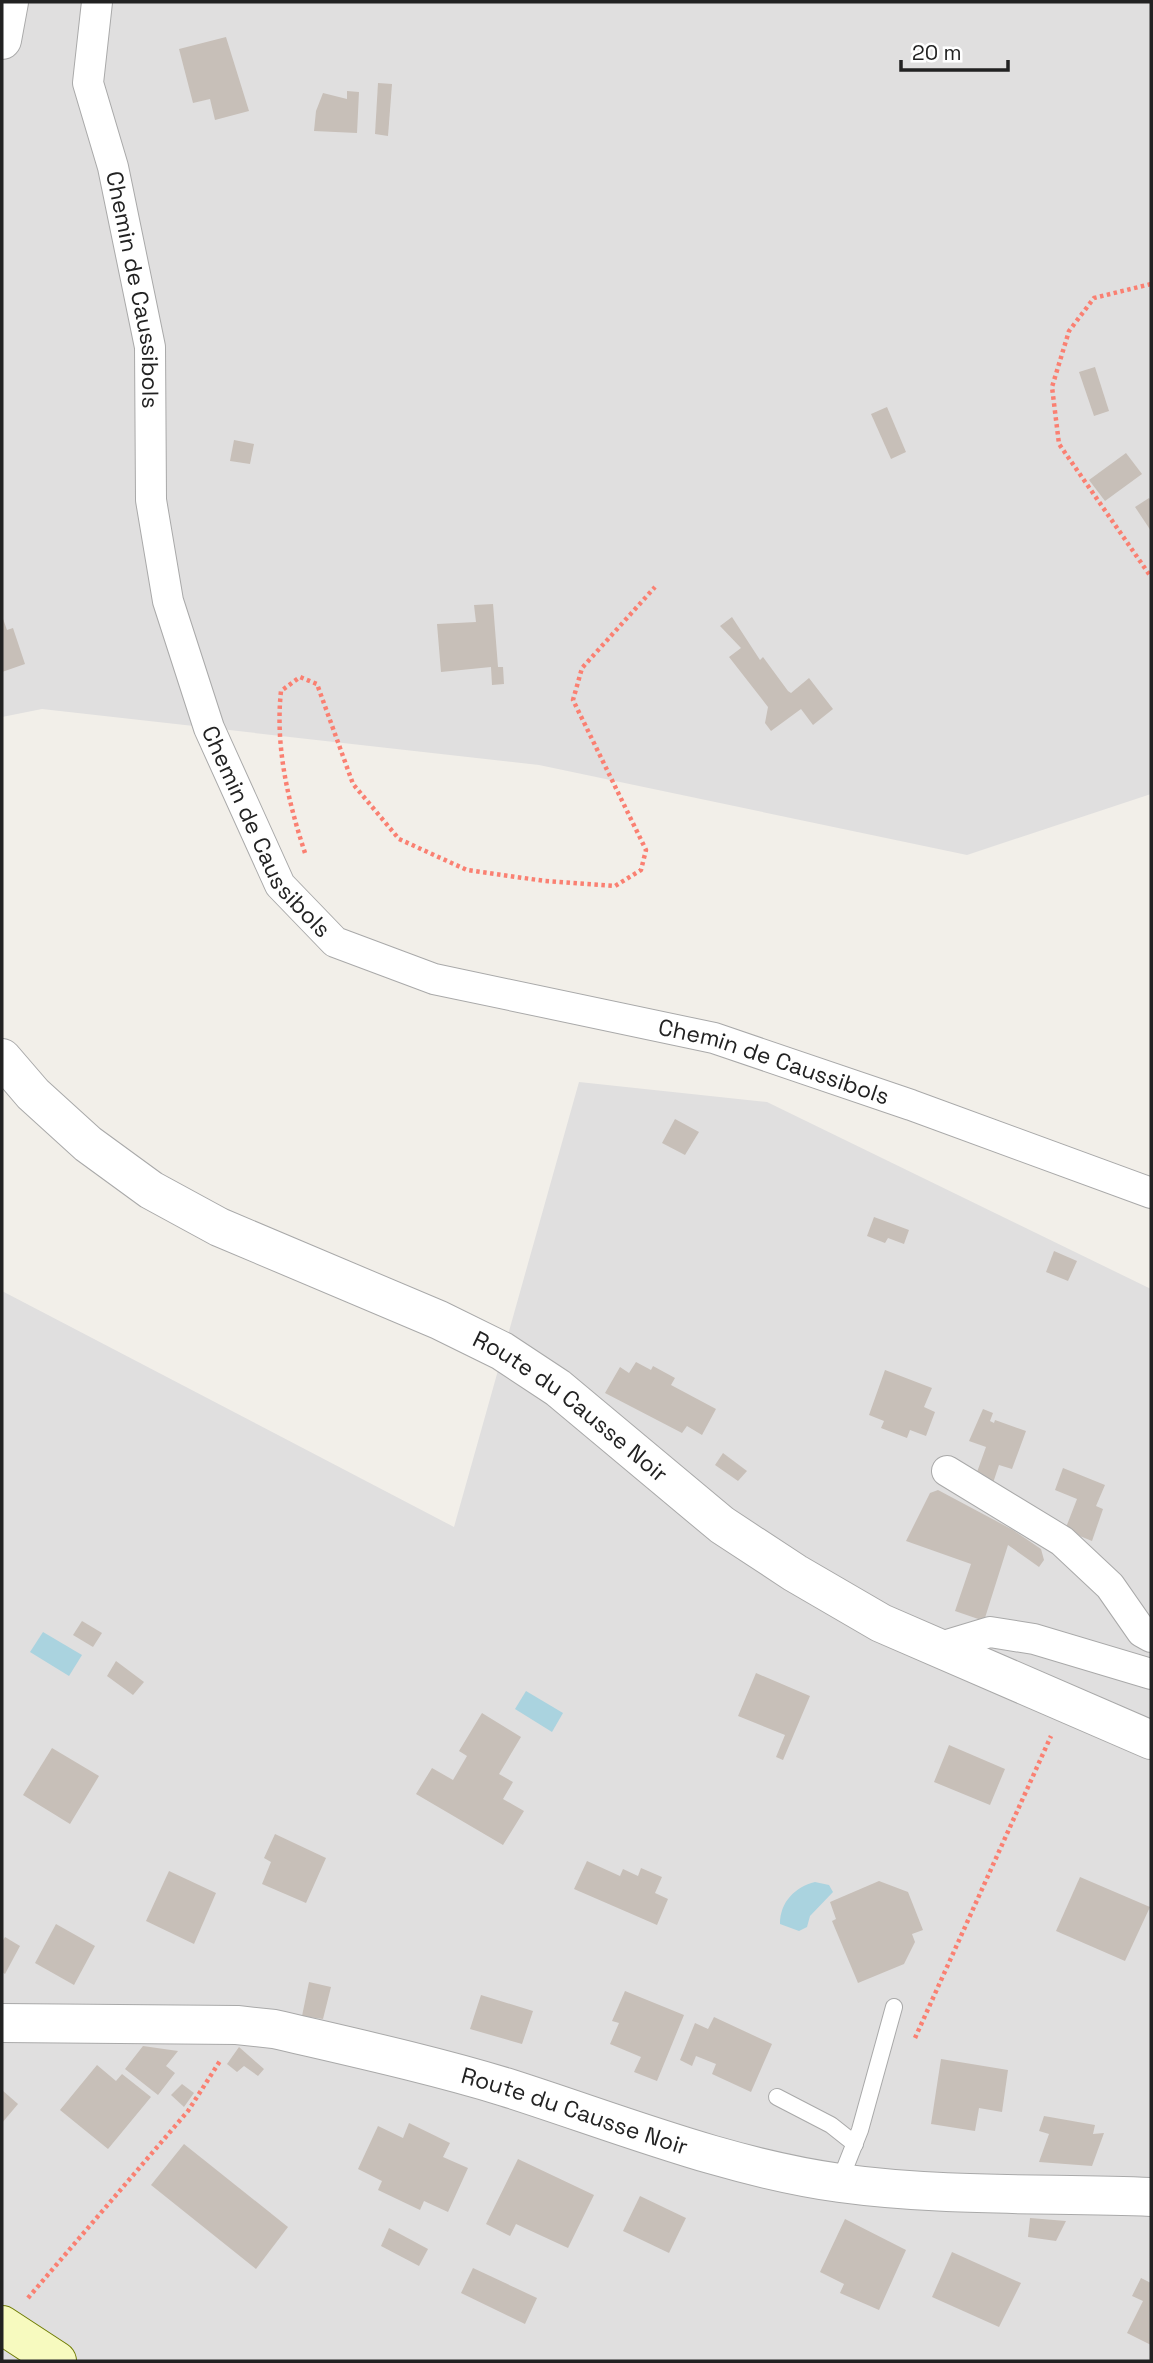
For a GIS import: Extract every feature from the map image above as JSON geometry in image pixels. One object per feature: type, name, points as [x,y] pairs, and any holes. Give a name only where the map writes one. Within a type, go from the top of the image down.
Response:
[{"type":"main road","points":[[3,2325],[57,2361]]},
{"type":"street","points":[[2,40],[9,2]]},
{"type":"street","name":"Chemin de Caussibols","points":[[97,2],[88,83],[113,167],[150,347],[151,500],[167,601],[209,728],[280,885],[335,942],[434,979],[714,1038],[911,1105],[1151,1193]]},
{"type":"street","name":"Route du Causse Noir","points":[[2,1058],[33,1094],[88,1144],[151,1190],[219,1227],[439,1320],[502,1351],[558,1388],[722,1525],[795,1573],[870,1616],[937,1648],[989,1668],[1066,1705],[1151,1740]]},
{"type":"street","points":[[947,1471],[1062,1541],[1110,1586],[1142,1632],[1151,1637]]},
{"type":"street","points":[[937,1648],[990,1632],[1034,1639],[1151,1674]]},
{"type":"street","name":"Route du Causse Noir","points":[[2,2023],[237,2025],[274,2029],[502,2087],[712,2154],[839,2183],[894,2188],[1151,2197]]},
{"type":"lane","points":[[839,2183],[855,2144],[894,2007]]},
{"type":"lane","points":[[777,2097],[831,2125],[855,2144]]},
{"type":"path","points":[[1151,284],[1094,298],[1069,331],[1052,387],[1059,444],[1151,577]]},
{"type":"path","points":[[296,902],[311,870],[284,781],[279,715],[281,691],[300,677],[317,684],[353,784],[399,839],[467,870],[545,881],[615,886],[641,870],[646,850],[573,700],[582,668],[655,587]]},
{"type":"path","points":[[914,2039],[1066,1705]]},
{"type":"path","points":[[3,2325],[188,2111],[221,2059],[237,2025]]},
{"type":"shaded area","points":[[2,2],[1151,2],[1151,794],[967,855],[539,765],[42,709],[2,717]]},
{"type":"shaded area","points":[[579,1082],[767,1102],[1151,1289],[1151,2361],[2,2361],[2,1291],[454,1527]]},
{"type":"water","points":[[43,1632],[82,1655],[69,1676],[30,1652]]},
{"type":"water","points":[[526,1691],[563,1713],[552,1732],[515,1709]]},
{"type":"water","points":[[815,1882],[829,1885],[833,1892],[810,1916],[807,1927],[799,1931],[780,1924],[783,1909],[790,1897]]},
{"type":"building","points":[[226,37],[249,111],[215,120],[210,99],[193,103],[179,49]]},
{"type":"building","points":[[378,83],[392,84],[388,136],[375,134]]},
{"type":"building","points":[[347,91],[359,92],[357,133],[314,131],[316,111],[323,93],[347,99]]},
{"type":"building","points":[[1095,367],[1109,411],[1094,416],[1079,372]]},
{"type":"building","points":[[887,407],[906,452],[891,459],[871,414]]},
{"type":"building","points":[[234,440],[254,444],[250,464],[230,461]]},
{"type":"building","points":[[1126,453],[1142,474],[1105,501],[1089,480]]},
{"type":"building","points":[[1149,498],[1151,501],[1151,531],[1135,507]]},
{"type":"building","points":[[493,604],[498,667],[503,667],[504,684],[492,685],[491,667],[441,672],[437,624],[476,622],[474,605]]},
{"type":"building","points":[[2,616],[7,630],[13,628],[25,664],[2,672]]},
{"type":"building","points":[[732,617],[760,660],[763,657],[788,691],[791,693],[809,678],[833,709],[813,725],[801,709],[771,731],[765,723],[768,707],[729,657],[741,648],[720,626]]},
{"type":"building","points":[[675,1119],[699,1132],[685,1155],[662,1143]]},
{"type":"building","points":[[874,1217],[909,1230],[904,1244],[888,1238],[885,1243],[867,1236]]},
{"type":"building","points":[[1054,1251],[1077,1261],[1068,1281],[1046,1272]]},
{"type":"building","points":[[636,1362],[651,1370],[653,1366],[675,1378],[671,1385],[716,1409],[702,1435],[687,1426],[682,1433],[605,1393],[620,1367],[629,1373]]},
{"type":"building","points":[[885,1370],[932,1388],[924,1407],[935,1412],[926,1436],[910,1430],[907,1438],[881,1428],[884,1421],[869,1415]]},
{"type":"building","points":[[983,1409],[993,1413],[990,1421],[994,1423],[995,1420],[1026,1431],[1012,1469],[999,1465],[992,1486],[976,1475],[986,1447],[969,1441]]},
{"type":"building","points":[[723,1453],[747,1471],[738,1481],[715,1465]]},
{"type":"building","points":[[1063,1468],[1105,1485],[1096,1506],[1103,1509],[1092,1541],[1065,1530],[1077,1499],[1055,1490]]},
{"type":"building","points":[[938,1490],[1013,1530],[1041,1549],[1044,1560],[1039,1567],[1008,1545],[984,1621],[955,1611],[971,1564],[906,1541],[930,1493]]},
{"type":"building","points":[[82,1621],[102,1633],[93,1647],[73,1635]]},
{"type":"building","points":[[116,1661],[144,1682],[133,1695],[107,1676]]},
{"type":"building","points":[[756,1673],[810,1696],[783,1760],[776,1757],[785,1735],[738,1716]]},
{"type":"building","points":[[482,1713],[521,1737],[499,1774],[513,1782],[503,1799],[524,1811],[503,1845],[416,1794],[432,1768],[453,1780],[467,1756],[459,1751]]},
{"type":"building","points":[[949,1745],[1005,1769],[990,1805],[934,1782]]},
{"type":"building","points":[[52,1748],[99,1776],[70,1824],[23,1795]]},
{"type":"building","points":[[275,1834],[326,1858],[306,1903],[262,1884],[271,1862],[264,1858]]},
{"type":"building","points":[[587,1861],[620,1876],[623,1869],[638,1876],[641,1868],[662,1877],[655,1893],[668,1899],[657,1925],[574,1889]]},
{"type":"building","points":[[169,1871],[216,1893],[194,1944],[146,1921]]},
{"type":"building","points":[[1080,1877],[1150,1907],[1125,1961],[1056,1931]]},
{"type":"building","points":[[879,1881],[908,1892],[923,1930],[912,1934],[915,1942],[904,1964],[858,1983],[832,1921],[836,1919],[830,1902]]},
{"type":"building","points":[[56,1924],[95,1946],[74,1985],[35,1963]]},
{"type":"building","points":[[5,1937],[20,1946],[5,1974],[2,1972],[2,1942]]},
{"type":"building","points":[[309,1982],[331,1987],[323,2019],[302,2016]]},
{"type":"building","points":[[625,1991],[684,2015],[657,2081],[634,2072],[641,2057],[610,2044],[619,2023],[612,2021]]},
{"type":"building","points":[[481,1995],[533,2011],[522,2044],[470,2029]]},
{"type":"building","points":[[714,2017],[772,2044],[751,2092],[712,2074],[716,2064],[696,2056],[692,2066],[680,2060],[695,2023],[708,2029]]},
{"type":"building","points":[[143,2046],[178,2051],[166,2066],[175,2073],[158,2095],[125,2069]]},
{"type":"building","points":[[239,2047],[264,2069],[258,2076],[244,2066],[237,2072],[227,2064]]},
{"type":"building","points":[[941,2059],[1008,2070],[1002,2112],[979,2108],[975,2131],[931,2124]]},
{"type":"building","points":[[97,2065],[116,2081],[122,2074],[151,2097],[108,2149],[60,2110]]},
{"type":"building","points":[[182,2084],[194,2093],[184,2107],[171,2095]]},
{"type":"building","points":[[2,2090],[18,2104],[2,2123]]},
{"type":"building","points":[[1044,2116],[1095,2125],[1093,2134],[1104,2133],[1092,2166],[1039,2162],[1049,2134],[1039,2131]]},
{"type":"building","points":[[409,2123],[450,2143],[443,2157],[468,2168],[448,2212],[424,2201],[420,2210],[378,2190],[382,2181],[358,2169],[378,2126],[403,2138]]},
{"type":"building","points":[[184,2144],[288,2227],[256,2269],[151,2185]]},
{"type":"building","points":[[518,2159],[594,2195],[568,2248],[516,2224],[510,2236],[486,2224]]},
{"type":"building","points":[[640,2196],[686,2218],[669,2253],[623,2231]]},
{"type":"building","points":[[1030,2218],[1066,2221],[1056,2241],[1028,2237]]},
{"type":"building","points":[[845,2219],[906,2250],[879,2310],[840,2293],[844,2284],[820,2272]]},
{"type":"building","points":[[389,2228],[428,2249],[419,2266],[381,2246]]},
{"type":"building","points":[[952,2252],[1021,2283],[999,2327],[932,2297]]},
{"type":"building","points":[[473,2268],[537,2298],[525,2324],[461,2293]]},
{"type":"building","points":[[1141,2278],[1151,2283],[1151,2345],[1127,2333],[1143,2301],[1132,2296]]}]
